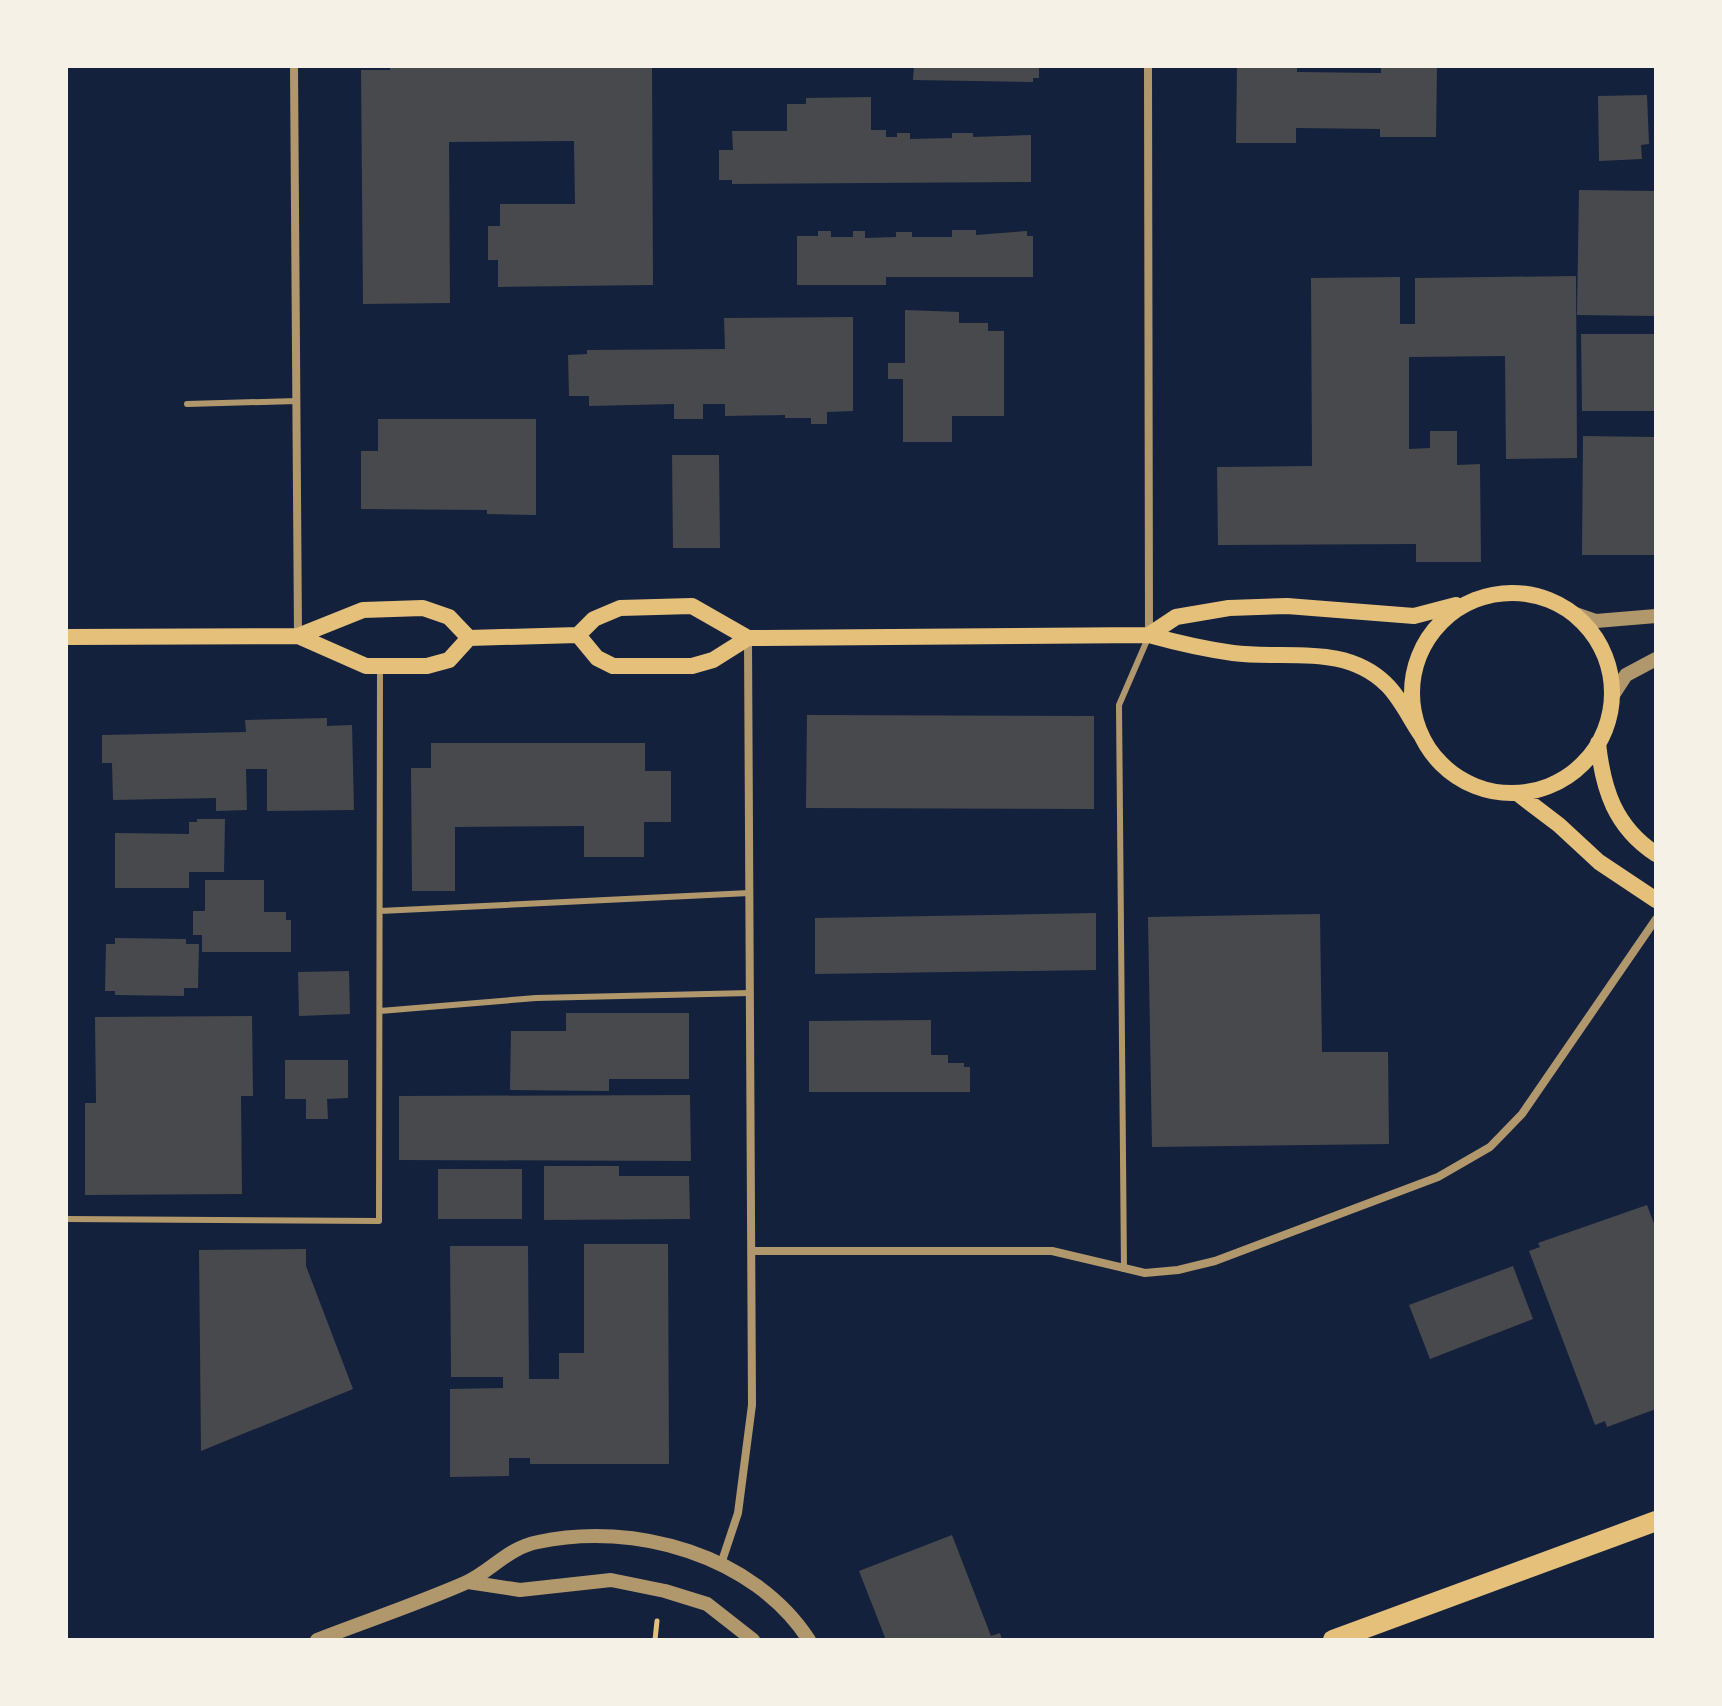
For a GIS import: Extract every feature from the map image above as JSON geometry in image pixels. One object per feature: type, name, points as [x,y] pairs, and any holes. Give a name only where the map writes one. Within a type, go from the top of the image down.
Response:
[{"type":"main road","points":[[298,636],[366,666],[427,666],[449,660],[469,638],[578,635],[594,619],[620,608],[692,606],[748,638],[1149,635],[1190,647],[1236,653],[1323,655],[1355,663],[1386,684],[1437,760],[1460,779],[1487,790],[1517,793],[1541,789],[1564,779],[1583,763],[1598,743],[1613,695],[1607,662],[1592,633],[1573,613],[1549,599],[1522,592],[1494,594],[1414,616],[1287,606],[1229,608],[1176,617],[1149,635]]},
{"type":"main road","points":[[1421,735],[1412,706],[1418,658],[1429,636],[1445,618],[1468,602]]},
{"type":"main road","points":[[66,637],[298,636],[363,610],[423,608],[449,617],[469,638]]},
{"type":"main road","points":[[578,635],[597,658],[613,666],[692,666],[713,660],[748,638]]},
{"type":"main road","points":[[1598,743],[1602,778],[1617,817],[1630,833],[1656,854]]},
{"type":"main road","points":[[1517,793],[1559,825],[1599,862],[1656,900]]},
{"type":"main road","points":[[1333,1640],[1656,1521]]},
{"type":"street","points":[[294,66],[298,636]]},
{"type":"street","points":[[1148,66],[1149,635]]},
{"type":"street","points":[[1573,613],[1596,621],[1656,616]]},
{"type":"street","points":[[721,1564],[738,1513],[748,1459],[752,1405],[748,638]]},
{"type":"street","points":[[1613,695],[1626,675],[1656,659]]},
{"type":"street","points":[[752,1251],[1052,1251],[1145,1273],[1178,1270],[1215,1261],[1438,1177],[1470,1161],[1498,1140],[1522,1114],[1656,919]]},
{"type":"street","points":[[317,1640],[468,1582],[507,1552],[554,1540],[599,1537],[665,1544],[721,1564],[773,1599],[809,1640]]},
{"type":"street","points":[[468,1582],[520,1590],[611,1580],[665,1591],[707,1604],[753,1640]]},
{"type":"lane","points":[[187,404],[297,401]]},
{"type":"lane","points":[[1124,1269],[1119,705],[1149,635]]},
{"type":"lane","points":[[66,1219],[379,1221],[380,666]]},
{"type":"lane","points":[[380,911],[749,893]]},
{"type":"lane","points":[[380,1011],[536,998],[750,993]]},
{"type":"path","points":[[655,1640],[657,1621]]},
{"type":"building","points":[[390,66],[652,66],[653,285],[498,287],[498,260],[488,260],[488,226],[500,226],[500,204],[575,204],[574,141],[449,142],[450,303],[363,304],[361,70],[390,70]]},
{"type":"building","points":[[914,66],[1039,66],[1039,78],[1033,78],[1033,82],[913,80]]},
{"type":"building","points":[[1237,66],[1297,66],[1297,72],[1381,73],[1381,66],[1437,66],[1436,137],[1380,137],[1380,129],[1296,128],[1296,143],[1236,143]]},
{"type":"building","points":[[1647,95],[1649,144],[1641,145],[1642,159],[1599,161],[1598,96]]},
{"type":"building","points":[[871,97],[871,130],[886,130],[886,137],[897,137],[897,133],[910,133],[910,139],[952,138],[952,133],[973,133],[973,137],[1031,135],[1031,182],[732,184],[732,180],[719,180],[719,150],[733,150],[732,131],[787,131],[787,104],[806,104],[806,98]]},
{"type":"building","points":[[1579,190],[1656,191],[1656,316],[1577,315]]},
{"type":"building","points":[[952,230],[976,230],[976,235],[1027,231],[1027,236],[1033,236],[1033,277],[886,277],[886,285],[797,285],[797,236],[818,236],[818,231],[831,231],[831,237],[853,237],[853,231],[865,231],[865,238],[896,237],[896,232],[912,232],[912,237],[952,237]]},
{"type":"building","points":[[1576,276],[1577,458],[1506,459],[1505,356],[1409,357],[1409,449],[1430,448],[1430,431],[1457,431],[1457,465],[1480,464],[1481,562],[1416,562],[1416,544],[1218,545],[1217,467],[1312,466],[1311,278],[1400,277],[1400,324],[1415,324],[1415,278]]},
{"type":"building","points":[[905,310],[959,312],[959,323],[988,323],[988,331],[1004,331],[1004,416],[952,416],[952,442],[903,442],[903,379],[888,379],[888,363],[905,363]]},
{"type":"building","points":[[853,317],[853,411],[827,412],[827,424],[811,424],[811,418],[785,418],[785,415],[725,416],[725,404],[703,404],[703,419],[674,419],[674,404],[589,406],[589,396],[569,396],[568,355],[587,354],[587,350],[725,349],[724,318]]},
{"type":"building","points":[[1581,334],[1656,334],[1656,411],[1582,411]]},
{"type":"building","points":[[378,419],[536,419],[536,515],[487,514],[487,510],[361,509],[361,451],[378,451]]},
{"type":"building","points":[[1583,436],[1656,437],[1656,555],[1582,555]]},
{"type":"building","points":[[672,455],[719,455],[720,548],[673,548]]},
{"type":"building","points":[[807,715],[1094,716],[1094,809],[806,808]]},
{"type":"building","points":[[327,718],[327,726],[352,725],[354,810],[267,811],[267,769],[246,769],[247,810],[216,811],[216,798],[113,800],[112,763],[102,763],[102,735],[246,732],[245,720]]},
{"type":"building","points":[[431,743],[645,743],[645,771],[671,771],[671,822],[644,822],[644,857],[584,857],[584,826],[455,827],[455,891],[412,891],[411,768],[431,768]]},
{"type":"building","points":[[197,819],[225,819],[224,872],[189,872],[189,888],[115,888],[115,833],[189,834],[189,822],[197,822]]},
{"type":"building","points":[[205,880],[264,880],[264,912],[286,912],[286,920],[291,920],[291,952],[202,952],[202,935],[193,935],[193,911],[205,911]]},
{"type":"building","points":[[1096,913],[1096,970],[815,974],[815,918]]},
{"type":"building","points":[[1320,914],[1322,1052],[1388,1052],[1389,1144],[1152,1147],[1148,917]]},
{"type":"building","points":[[115,938],[186,939],[186,944],[199,944],[198,988],[184,988],[184,996],[115,995],[115,991],[105,991],[106,944],[115,944]]},
{"type":"building","points":[[349,971],[350,1014],[299,1016],[298,972]]},
{"type":"building","points":[[566,1013],[689,1013],[689,1079],[609,1079],[609,1091],[510,1090],[511,1031],[566,1031]]},
{"type":"building","points":[[252,1016],[253,1096],[241,1096],[242,1194],[85,1195],[85,1103],[96,1103],[95,1017]]},
{"type":"building","points":[[931,1020],[931,1055],[948,1055],[948,1063],[964,1063],[964,1067],[970,1067],[970,1092],[809,1092],[809,1021]]},
{"type":"building","points":[[285,1060],[348,1060],[348,1098],[327,1099],[328,1119],[306,1119],[306,1099],[285,1099]]},
{"type":"building","points":[[690,1095],[691,1161],[399,1160],[399,1096]]},
{"type":"building","points":[[544,1166],[619,1166],[619,1176],[689,1176],[690,1219],[544,1220]]},
{"type":"building","points":[[438,1169],[522,1169],[522,1219],[438,1219]]},
{"type":"building","points":[[1647,1205],[1656,1229],[1656,1409],[1607,1427],[1605,1421],[1595,1425],[1529,1251],[1540,1247],[1538,1243]]},
{"type":"building","points":[[584,1244],[668,1244],[669,1464],[530,1464],[530,1458],[509,1458],[509,1476],[450,1477],[450,1389],[503,1388],[503,1377],[451,1377],[450,1246],[528,1246],[529,1379],[559,1379],[559,1353],[584,1353]]},
{"type":"building","points":[[306,1249],[306,1266],[353,1389],[201,1451],[199,1250]]},
{"type":"building","points":[[1513,1266],[1533,1319],[1430,1359],[1409,1305]]},
{"type":"building","points":[[952,1535],[991,1636],[1000,1633],[1002,1640],[886,1640],[859,1571]]}]
